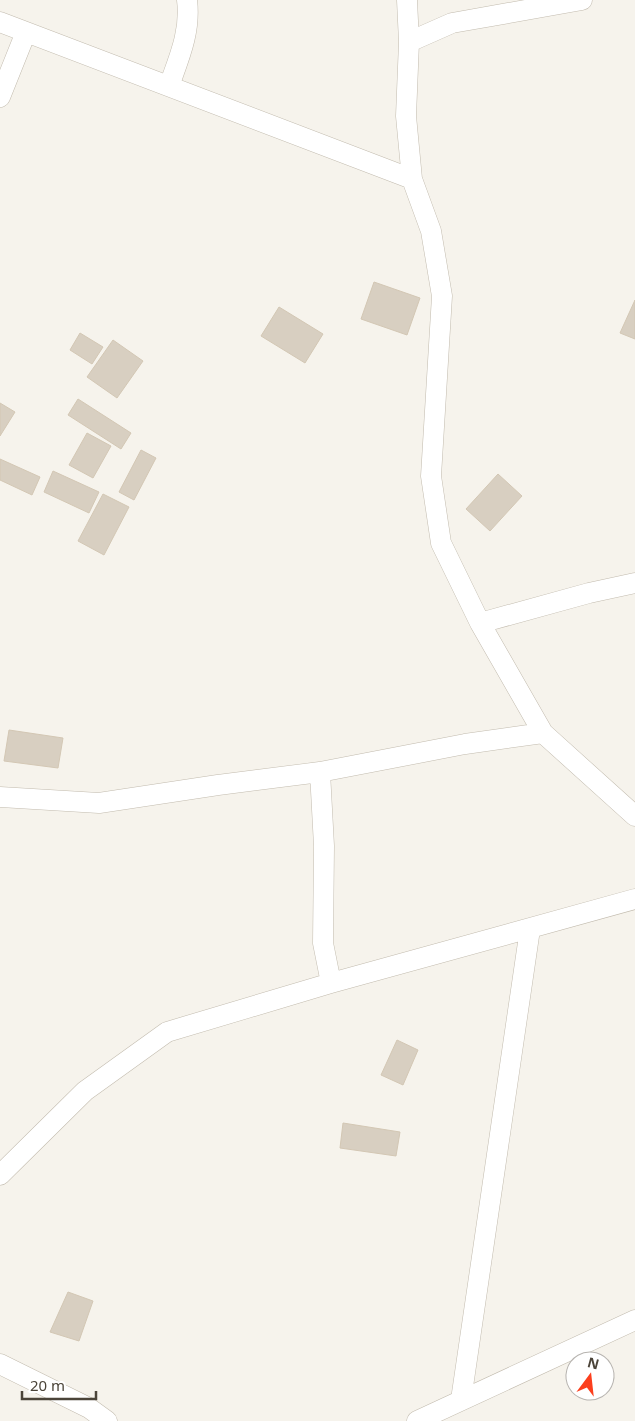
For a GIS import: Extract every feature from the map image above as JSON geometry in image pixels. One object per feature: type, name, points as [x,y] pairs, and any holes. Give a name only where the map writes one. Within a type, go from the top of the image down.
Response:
[{"type":"street","points":[[168,86],[186,40],[189,13],[187,0]]},
{"type":"street","points":[[407,0],[409,42],[406,116],[412,179],[431,231],[442,296],[431,476],[441,543],[480,622],[544,733],[635,816]]},
{"type":"street","points":[[409,42],[452,23],[582,0]]},
{"type":"street","points":[[0,22],[412,179]]},
{"type":"street","points":[[0,97],[26,32]]},
{"type":"street","points":[[480,622],[589,593],[635,583]]},
{"type":"street","points":[[0,796],[100,803],[320,772],[465,744],[544,733]]},
{"type":"street","points":[[320,772],[324,846],[323,943],[331,983]]},
{"type":"street","points":[[0,1175],[84,1091],[167,1032],[331,983],[635,899]]},
{"type":"street","points":[[461,1400],[530,928]]},
{"type":"street","points":[[417,1421],[635,1320]]},
{"type":"street","points":[[0,1364],[89,1408],[107,1421]]},
{"type":"building","points":[[374,282],[420,298],[407,335],[361,319]]},
{"type":"building","points":[[635,300],[635,339],[620,333]]},
{"type":"building","points":[[279,307],[323,334],[305,363],[261,336]]},
{"type":"building","points":[[80,333],[103,347],[92,364],[70,350]]},
{"type":"building","points":[[113,340],[143,361],[117,398],[87,377]]},
{"type":"building","points":[[78,399],[131,433],[121,449],[68,415]]},
{"type":"building","points":[[0,403],[15,412],[0,436]]},
{"type":"building","points":[[87,433],[111,446],[93,478],[69,465]]},
{"type":"building","points":[[141,450],[156,458],[134,500],[119,492]]},
{"type":"building","points":[[0,459],[40,477],[32,495],[0,480]]},
{"type":"building","points":[[53,471],[99,492],[89,513],[44,492]]},
{"type":"building","points":[[498,474],[522,496],[490,531],[466,509]]},
{"type":"building","points":[[103,494],[129,507],[104,555],[78,541]]},
{"type":"building","points":[[9,730],[63,738],[58,768],[4,761]]},
{"type":"building","points":[[397,1040],[418,1050],[403,1085],[381,1075]]},
{"type":"building","points":[[343,1123],[400,1132],[396,1156],[340,1148]]},
{"type":"building","points":[[68,1292],[93,1301],[79,1341],[50,1332]]}]
